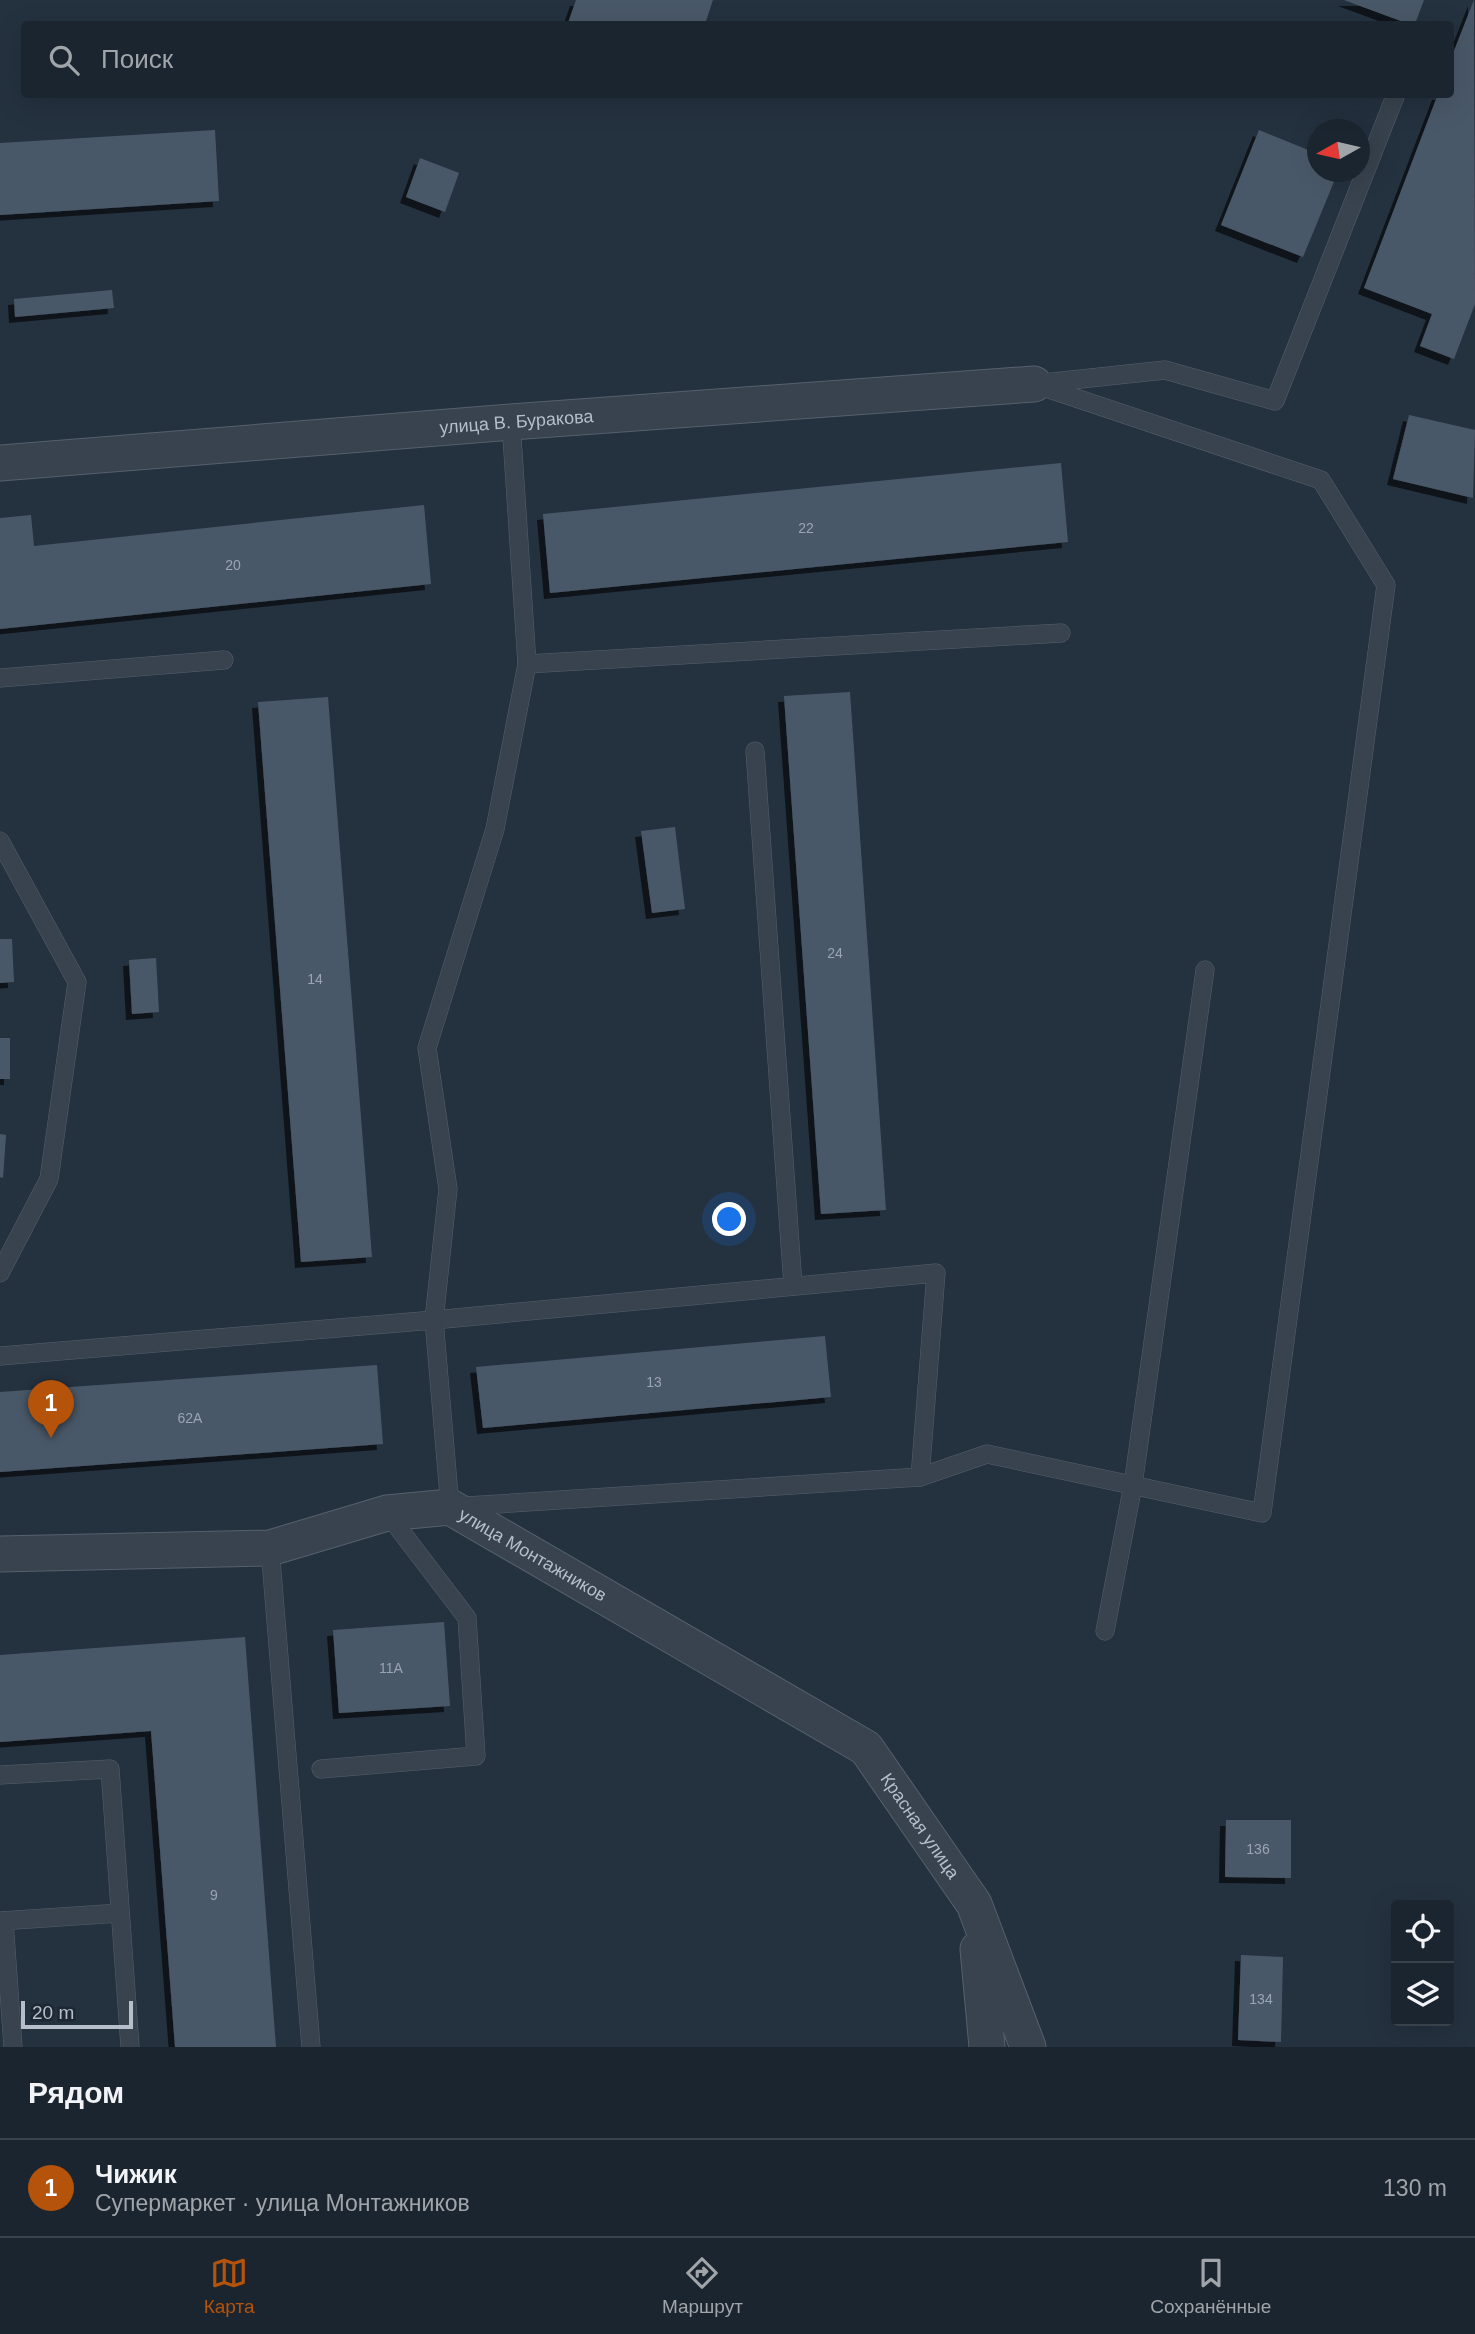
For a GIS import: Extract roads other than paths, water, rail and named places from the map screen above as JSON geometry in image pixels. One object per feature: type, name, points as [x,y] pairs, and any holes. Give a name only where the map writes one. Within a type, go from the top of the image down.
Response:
[{"type":"street","name":"улица В. Буракова","points":[[0,463],[1034,384]]},
{"type":"street","name":"улица Монтажников","points":[[0,1554],[270,1548],[387,1513],[450,1507],[866,1748]]},
{"type":"street","name":"Красная улица","points":[[866,1748],[974,1903],[1028,2047]]},
{"type":"street","name":"Красная улица","points":[[974,1903],[987,2047]]},
{"type":"lane","points":[[1034,384],[1164,370],[1275,401],[1394,98]]},
{"type":"lane","points":[[511,422],[527,664],[495,829],[427,1048],[448,1189],[434,1320],[450,1507],[920,1477],[987,1454],[1262,1513],[1386,585],[1321,480],[1034,384]]},
{"type":"lane","points":[[527,664],[1061,633]]},
{"type":"lane","points":[[0,678],[224,660]]},
{"type":"lane","points":[[755,751],[793,1286]]},
{"type":"lane","points":[[0,841],[77,982],[49,1179],[0,1273]]},
{"type":"lane","points":[[1105,1631],[1133,1485],[1205,970]]},
{"type":"lane","points":[[0,1356],[434,1320],[936,1273],[920,1477]]},
{"type":"lane","points":[[321,1769],[476,1756],[467,1618],[387,1513]]},
{"type":"lane","points":[[270,1548],[311,2047]]},
{"type":"lane","points":[[0,1775],[110,1769],[130,2047]]},
{"type":"lane","points":[[13,2047],[2,1921],[120,1913]]},
{"type":"place","name":"Чижик","points":[[51,1438]]}]
